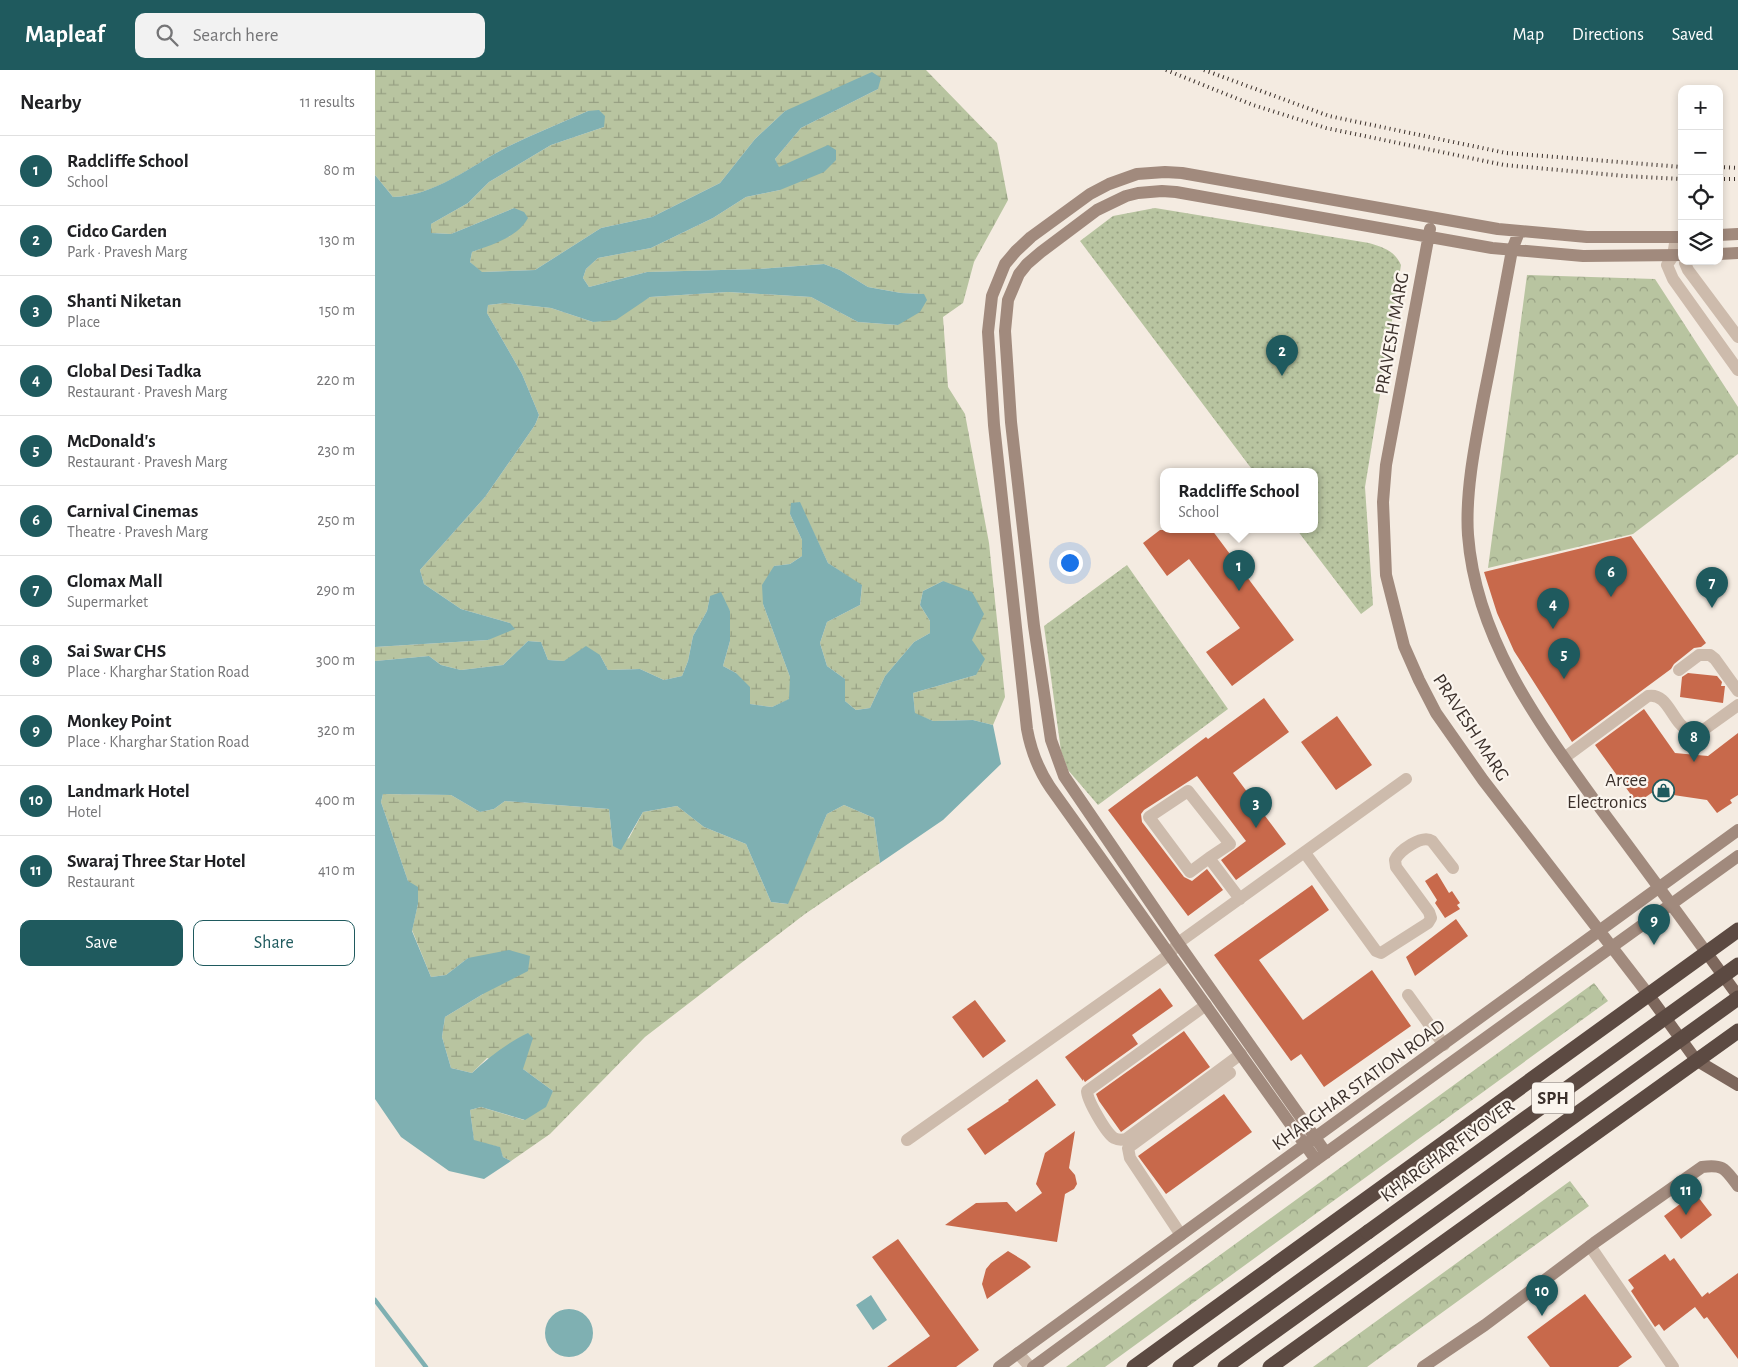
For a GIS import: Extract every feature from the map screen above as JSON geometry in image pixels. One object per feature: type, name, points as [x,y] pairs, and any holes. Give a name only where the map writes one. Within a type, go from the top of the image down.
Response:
[{"type":"highway","points":[[1134,1367],[1738,930]]},
{"type":"highway","name":"KHARGHAR FLYOVER","points":[[1180,1367],[1738,965]]},
{"type":"highway","name":"SPH","points":[[1225,1367],[1738,997]]},
{"type":"highway","points":[[1270,1367],[1738,1031]]},
{"type":"main road","points":[[1706,952],[1738,997]]},
{"type":"main road","name":"PRAVESH MARG","points":[[1648,994],[1696,1060],[1738,1085]]},
{"type":"street","points":[[1311,1141],[1243,1058],[1046,781],[1034,759],[1030,744],[994,425],[988,332],[992,296],[1005,264],[1031,238],[1090,194],[1115,181],[1137,174],[1181,173],[1434,219],[1519,232],[1587,238],[1678,237]]},
{"type":"street","points":[[1321,1156],[1064,776],[1051,740],[1034,626],[1011,422],[1005,331],[1008,300],[1019,274],[1041,252],[1097,210],[1120,198],[1156,191],[1176,192],[1512,250],[1583,256],[1677,255]]},
{"type":"street","name":"PRAVESH MARG","points":[[1434,219],[1428,237],[1386,465],[1383,502],[1386,575],[1404,646],[1436,713],[1483,780],[1648,994]]},
{"type":"street","points":[[1519,232],[1512,250],[1476,442],[1468,506],[1468,534],[1477,591],[1496,644],[1527,702],[1564,758],[1706,952]]},
{"type":"street","points":[[1723,235],[1738,234]]},
{"type":"street","points":[[1723,254],[1738,253]]},
{"type":"street","points":[[1677,255],[1667,265],[1673,279],[1738,370]]},
{"type":"street","points":[[1686,265],[1738,337]]},
{"type":"street","points":[[1679,670],[1699,655],[1710,655],[1738,691]]},
{"type":"street","points":[[1564,758],[1648,696],[1653,695],[1659,698],[1683,727],[1695,731],[1702,731],[1738,705]]},
{"type":"street","points":[[907,1140],[1169,954],[1178,943],[1406,779]]},
{"type":"street","points":[[1188,791],[1230,844],[1209,858],[1190,872],[1149,816],[1188,791]]},
{"type":"street","name":"KHARGHAR STATION ROAD","points":[[999,1367],[1738,830]]},
{"type":"street","points":[[1305,853],[1376,951],[1381,953],[1428,923],[1431,918],[1396,866],[1395,860],[1397,855],[1421,839],[1428,838],[1453,868]]},
{"type":"street","name":"KHARGHAR STATION ROAD","points":[[1032,1367],[1738,856]]},
{"type":"street","points":[[1209,858],[1239,899]]},
{"type":"street","points":[[1408,995],[1444,1045]]},
{"type":"street","points":[[1205,1005],[1087,1091],[1087,1097],[1103,1124],[1113,1137],[1121,1140],[1126,1139],[1243,1058]]},
{"type":"street","points":[[1181,1235],[1129,1158],[1128,1148],[1243,1058]]},
{"type":"street","points":[[1431,1365],[1590,1246],[1702,1167],[1717,1165],[1727,1171],[1738,1186]]},
{"type":"street","points":[[1590,1246],[1673,1367]]},
{"type":"street","points":[[1018,1353],[1032,1367]]},
{"type":"green space","points":[[375,70],[926,70],[997,143],[1008,200],[974,262],[963,303],[943,317],[948,387],[965,414],[989,543],[1005,697],[993,725],[973,720],[933,721],[915,714],[913,693],[976,675],[972,640],[943,581],[923,591],[920,605],[930,621],[930,633],[914,642],[885,676],[870,708],[856,710],[845,701],[845,679],[827,666],[820,643],[827,622],[860,605],[862,586],[828,563],[799,502],[790,514],[802,540],[802,556],[790,564],[774,566],[763,604],[790,677],[790,699],[772,707],[750,704],[736,673],[723,666],[730,641],[730,611],[710,596],[707,611],[693,636],[688,661],[682,676],[664,680],[640,669],[608,670],[600,655],[564,661],[548,660],[541,642],[528,641],[503,665],[461,670],[441,665],[429,656],[375,661],[375,647],[488,640],[510,623],[461,609],[424,584],[420,570],[485,497],[535,425],[539,415],[522,374],[487,313],[488,305],[505,303],[551,308],[593,322],[636,305],[650,297],[728,292],[811,297],[858,322],[898,325],[924,294],[901,293],[868,287],[840,270],[824,264],[758,269],[647,272],[589,287],[583,278],[586,269],[598,258],[651,248],[713,218],[746,197],[780,190],[778,167],[775,159],[801,128],[878,89],[785,111],[755,139],[720,183],[652,217],[601,228],[535,270],[481,272],[470,262],[472,252],[510,236],[514,208],[451,234],[431,233],[431,224],[468,203],[489,182],[551,145],[604,127],[588,111],[507,147],[438,186],[408,195],[393,197],[375,175]]},
{"type":"green space","points":[[1155,208],[1369,243],[1384,248],[1398,260],[1401,265],[1365,487],[1373,605],[1361,614],[1299,533],[1318,533],[1318,468],[1251,468],[1080,241],[1113,216]]},
{"type":"green space","points":[[1527,275],[1655,279],[1738,407],[1738,454],[1633,534],[1488,568]]},
{"type":"green space","points":[[1127,565],[1228,709],[1098,805],[1068,770],[1061,751],[1044,626]]},
{"type":"green space","points":[[383,794],[451,795],[480,812],[494,809],[505,801],[609,809],[613,846],[629,838],[643,812],[677,806],[704,827],[746,844],[771,902],[787,904],[827,814],[844,805],[874,818],[880,863],[805,914],[645,1037],[550,1134],[511,1161],[503,1157],[499,1147],[474,1141],[470,1110],[481,1107],[524,1120],[553,1091],[523,1069],[487,1058],[472,1073],[451,1068],[442,1037],[445,1017],[483,994],[468,958],[446,975],[431,977],[412,930],[418,904],[408,881],[381,802]]},
{"type":"green space","points":[[1594,983],[1608,1001],[1105,1367],[1066,1367]]},
{"type":"green space","points":[[1570,1181],[1589,1206],[1367,1367],[1313,1367]]},
{"type":"water","points":[[872,72],[881,78],[878,89],[801,128],[775,159],[779,167],[828,145],[836,150],[836,160],[824,172],[780,190],[746,197],[713,218],[651,248],[598,258],[586,269],[583,278],[589,287],[647,272],[758,269],[824,264],[840,270],[868,287],[901,293],[924,294],[927,300],[920,312],[898,325],[858,322],[811,297],[728,292],[650,297],[616,320],[593,322],[551,308],[505,303],[488,305],[487,313],[522,374],[539,415],[535,425],[485,497],[420,570],[424,584],[461,609],[510,623],[515,629],[488,640],[375,647],[375,175],[393,197],[423,191],[452,179],[507,147],[588,111],[599,110],[605,116],[604,127],[551,145],[489,182],[468,203],[431,224],[431,233],[451,234],[514,208],[524,212],[528,218],[517,231],[503,240],[472,252],[470,262],[482,272],[535,270],[601,228],[652,217],[720,183],[755,139],[785,111]]},
{"type":"water","points":[[800,502],[828,563],[862,585],[860,605],[827,622],[820,643],[827,666],[845,679],[845,701],[856,710],[870,708],[885,676],[914,642],[930,633],[930,621],[920,605],[923,591],[943,581],[972,592],[984,614],[972,640],[985,659],[976,675],[913,693],[915,713],[933,721],[973,720],[993,725],[1001,764],[943,820],[880,863],[874,818],[844,805],[827,814],[788,904],[771,902],[746,844],[704,827],[677,806],[643,812],[621,850],[613,846],[609,809],[505,801],[494,809],[480,812],[451,795],[383,794],[381,802],[408,881],[418,887],[418,904],[412,931],[431,977],[446,975],[468,958],[509,950],[530,956],[528,971],[483,994],[445,1017],[442,1037],[451,1068],[472,1073],[513,1041],[528,1033],[533,1038],[523,1069],[553,1091],[546,1107],[525,1120],[481,1107],[470,1110],[474,1140],[500,1147],[503,1157],[511,1161],[484,1179],[449,1171],[401,1137],[375,1099],[375,661],[429,656],[441,665],[461,670],[503,665],[528,641],[541,642],[548,660],[564,661],[586,646],[600,655],[608,670],[640,669],[664,680],[682,676],[688,661],[693,636],[707,611],[710,596],[721,592],[730,611],[730,641],[723,666],[736,673],[750,687],[750,704],[772,707],[789,699],[790,677],[763,604],[762,585],[774,566],[790,564],[802,556],[802,540],[790,514],[791,503]]},
{"type":"water","points":[[871,1295],[887,1320],[873,1330],[856,1305]]},
{"type":"water","points":[[564,1309],[574,1309],[586,1316],[593,1328],[593,1338],[586,1350],[574,1357],[564,1357],[556,1353],[549,1346],[545,1338],[545,1328],[549,1320],[556,1313]]},
{"type":"building","points":[[1160,530],[1160,533],[1214,533],[1294,640],[1232,686],[1206,652],[1240,628],[1189,559],[1167,576],[1143,543]]},
{"type":"building","points":[[1631,536],[1706,643],[1701,647],[1694,648],[1674,664],[1671,669],[1572,742],[1514,651],[1497,613],[1484,572]]},
{"type":"building","points":[[1688,673],[1717,676],[1722,682],[1721,686],[1725,686],[1723,703],[1680,697],[1682,677]]},
{"type":"building","points":[[1264,698],[1289,732],[1233,773],[1286,844],[1236,880],[1221,860],[1246,841],[1197,776],[1144,810],[1141,814],[1142,822],[1184,877],[1192,881],[1207,869],[1223,890],[1188,916],[1108,810],[1206,737],[1208,739]]},
{"type":"building","points":[[1644,709],[1675,753],[1708,756],[1738,733],[1738,795],[1730,800],[1732,803],[1717,813],[1707,800],[1653,792],[1637,803],[1595,745]]},
{"type":"building","points":[[1337,716],[1372,765],[1336,790],[1301,742]]},
{"type":"building","points":[[1437,873],[1449,893],[1452,891],[1460,903],[1457,905],[1460,909],[1445,918],[1435,903],[1437,900],[1425,881]]},
{"type":"building","points":[[1312,885],[1329,910],[1259,960],[1303,1020],[1372,970],[1411,1026],[1324,1087],[1301,1054],[1291,1061],[1214,955]]},
{"type":"building","points":[[1456,919],[1468,936],[1415,976],[1406,957]]},
{"type":"building","points":[[1160,988],[1173,1006],[1132,1035],[1138,1044],[1085,1082],[1083,1079],[1083,1081],[1065,1057]]},
{"type":"building","points":[[975,1000],[1006,1041],[983,1058],[952,1017]]},
{"type":"building","points":[[1184,1031],[1210,1067],[1121,1132],[1096,1094]]},
{"type":"building","points":[[1037,1079],[1056,1105],[985,1155],[967,1129],[1009,1101]]},
{"type":"building","points":[[1224,1094],[1252,1132],[1166,1194],[1138,1156]]},
{"type":"building","points":[[1075,1131],[1069,1168],[1075,1175],[1077,1184],[1074,1189],[1065,1194],[1057,1242],[945,1225],[976,1203],[1007,1202],[1016,1212],[1042,1193],[1036,1184],[1045,1153]]},
{"type":"building","points":[[1695,1193],[1712,1215],[1681,1239],[1664,1216]]},
{"type":"building","points":[[898,1239],[979,1350],[956,1367],[887,1367],[930,1336],[872,1257]]},
{"type":"building","points":[[1008,1251],[1031,1267],[987,1299],[982,1284],[986,1269]]},
{"type":"building","points":[[1665,1254],[1670,1261],[1674,1258],[1702,1297],[1738,1273],[1738,1359],[1707,1317],[1704,1319],[1695,1307],[1664,1331],[1659,1324],[1655,1327],[1631,1291],[1634,1288],[1628,1280]]},
{"type":"building","points":[[1585,1294],[1632,1357],[1618,1367],[1550,1367],[1527,1337]]},
{"type":"waterway","points":[[375,1300],[426,1367]]},
{"type":"railway","points":[[1166,70],[1253,105],[1326,128],[1504,165],[1678,179]]},
{"type":"railway","points":[[1204,70],[1329,116],[1506,153],[1678,167]]},
{"type":"railway","points":[[1723,167],[1738,168]]},
{"type":"railway","points":[[1723,179],[1738,179]]},
{"type":"place","name":"Cidco Garden","points":[[1282,376]]},
{"type":"place","name":"Radcliffe School","points":[[1239,591]]},
{"type":"place","name":"Carnival Cinemas","points":[[1611,597]]},
{"type":"place","name":"Glomax Mall","points":[[1712,608]]},
{"type":"place","name":"Global Desi Tadka","points":[[1553,629]]},
{"type":"place","name":"McDonald's","points":[[1564,679]]},
{"type":"place","name":"Sai Swar CHS","points":[[1694,762]]},
{"type":"place","name":"Arcee Electronics","points":[[1663,790]]},
{"type":"place","name":"Shanti Niketan","points":[[1256,828]]},
{"type":"place","name":"Monkey Point","points":[[1654,945]]},
{"type":"place","name":"Swaraj Three Star Hotel","points":[[1686,1215]]},
{"type":"place","name":"Landmark Hotel","points":[[1542,1316]]}]
